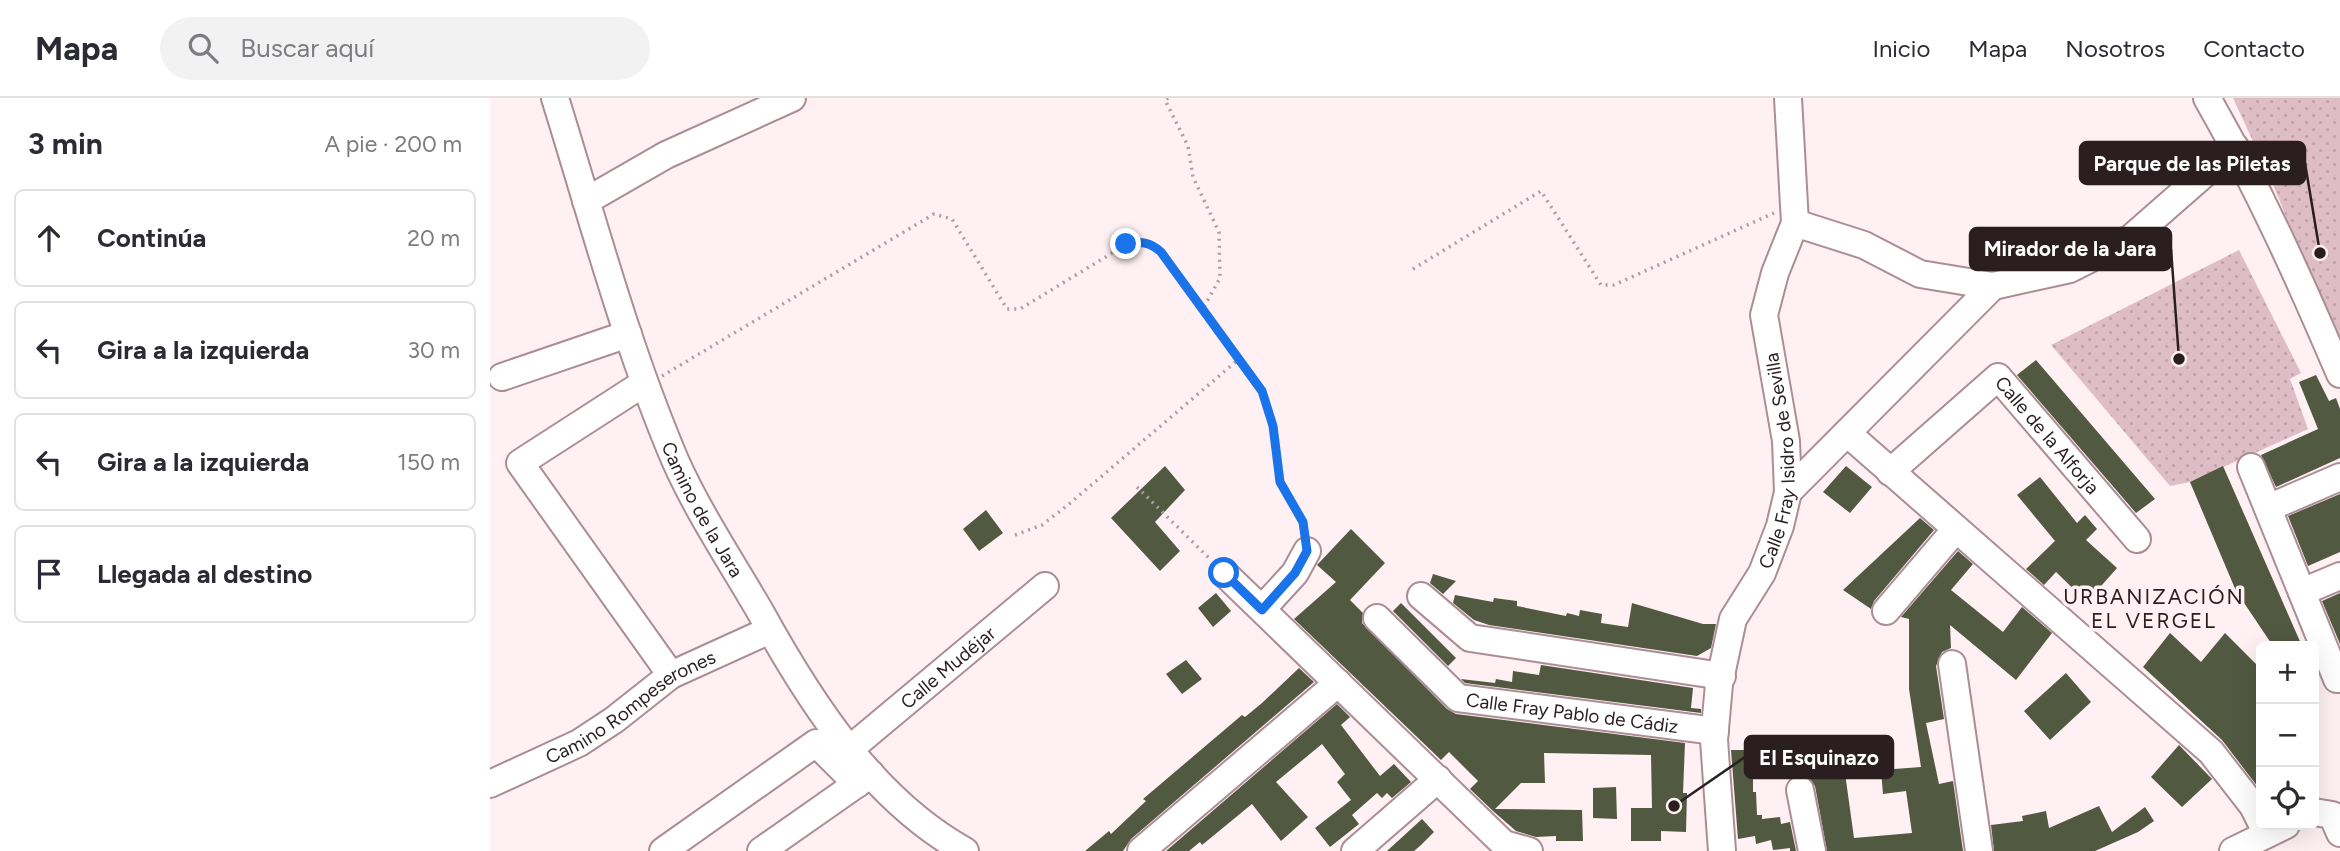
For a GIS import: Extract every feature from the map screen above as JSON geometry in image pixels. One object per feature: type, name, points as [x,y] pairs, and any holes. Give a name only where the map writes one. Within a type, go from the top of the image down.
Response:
[{"type":"street","name":"Camino de la Jara","points":[[555,98],[644,383],[677,463],[770,630],[821,714],[851,748],[865,779],[893,796],[965,851]]},
{"type":"street","points":[[586,201],[666,155],[792,98]]},
{"type":"street","points":[[1788,98],[1795,216],[1864,245],[1920,274],[1993,286],[2070,269],[2131,238],[2235,147]]},
{"type":"street","points":[[2207,98],[2235,147],[2295,269],[2340,374]]},
{"type":"street","name":"Calle Fray Isidro de Sevilla","points":[[1722,851],[1715,731],[1732,619],[1762,573],[1780,526],[1788,492],[1786,441],[1764,315],[1795,216]]},
{"type":"street","points":[[1788,492],[1993,286]]},
{"type":"street","points":[[502,377],[628,334]]},
{"type":"street","name":"Calle de la Alforja","points":[[1890,472],[1998,377],[2137,539]]},
{"type":"street","points":[[644,383],[520,463],[671,675]]},
{"type":"street","points":[[1847,433],[2211,752],[2256,810]]},
{"type":"street","points":[[2251,467],[2339,679]]},
{"type":"street","points":[[2267,508],[2340,477]]},
{"type":"street","points":[[1886,611],[1956,529]]},
{"type":"street","points":[[1262,610],[1295,573],[1307,551]]},
{"type":"street","points":[[1224,573],[1504,844],[1529,851]]},
{"type":"street","points":[[2302,592],[2340,576]]},
{"type":"street","name":"Calle Mudéjar","points":[[851,748],[1045,586]]},
{"type":"street","points":[[1421,596],[1470,638],[1722,676]]},
{"type":"street","name":"Calle Fray Pablo de Cádiz","points":[[1377,618],[1458,698],[1715,731]]},
{"type":"street","name":"Camino Rompeserones","points":[[490,784],[579,743],[614,720],[671,675],[770,630]]},
{"type":"street","points":[[1952,664],[1979,851]]},
{"type":"street","points":[[1141,851],[1338,683]]},
{"type":"street","points":[[663,851],[816,743],[865,779],[761,851]]},
{"type":"street","points":[[1355,851],[1438,779]]},
{"type":"street","points":[[1800,790],[1812,851]]},
{"type":"street","points":[[2319,813],[2332,814],[2340,832]]},
{"type":"street","points":[[2233,851],[2263,830]]},
{"type":"path","points":[[1168,98],[1165,100],[1188,146],[1193,177],[1219,232],[1220,278],[1203,309]]},
{"type":"path","points":[[1413,269],[1541,191],[1601,285],[1614,285],[1765,215],[1795,216]]},
{"type":"path","points":[[644,383],[668,373],[934,214],[952,219],[1007,309],[1020,309],[1126,244],[1141,241],[1153,245],[1161,252],[1268,402],[1280,482],[1303,522],[1307,551]]},
{"type":"path","points":[[1015,535],[1042,525],[1068,505],[1239,359]]},
{"type":"path","points":[[1137,487],[1224,573]]},
{"type":"shaded area","points":[[2233,98],[2340,98],[2340,352],[2275,189]]},
{"type":"shaded area","points":[[2239,250],[2301,373],[2290,379],[2308,429],[2190,482],[2170,486],[2051,345]]},
{"type":"building","points":[[2036,360],[2155,499],[2136,513],[2017,375]]},
{"type":"building","points":[[2316,375],[2329,401],[2336,398],[2340,409],[2340,458],[2276,487],[2261,455],[2318,429],[2299,382]]},
{"type":"building","points":[[1165,466],[1185,490],[1155,522],[1180,551],[1160,571],[1111,518]]},
{"type":"building","points":[[1846,466],[1872,487],[1850,513],[1823,492]]},
{"type":"building","points":[[2223,466],[2300,641],[2270,641],[2236,591],[2190,482]]},
{"type":"building","points":[[2040,477],[2077,523],[2085,515],[2097,529],[2086,540],[2117,568],[2087,602],[2056,572],[2044,585],[2026,569],[2055,541],[2017,495]]},
{"type":"building","points":[[2340,494],[2340,552],[2308,566],[2288,516]]},
{"type":"building","points":[[986,510],[1003,533],[979,551],[963,529]]},
{"type":"building","points":[[1920,518],[1934,530],[1874,601],[1871,609],[1843,590]]},
{"type":"building","points":[[1351,529],[1385,563],[1350,600],[1363,613],[1362,623],[1447,709],[1456,714],[1685,743],[1683,793],[1687,793],[1686,832],[1661,831],[1661,841],[1631,841],[1631,808],[1652,808],[1651,755],[1544,753],[1545,783],[1521,783],[1495,809],[1582,810],[1583,841],[1556,841],[1556,836],[1536,837],[1516,831],[1493,811],[1470,789],[1478,781],[1449,752],[1441,760],[1294,619],[1336,582],[1317,565]]},
{"type":"building","points":[[1958,551],[1973,564],[1951,590],[2003,632],[2022,607],[2052,633],[2016,680],[1950,625],[1951,648],[1942,652],[1936,666],[1944,719],[1926,723],[1939,784],[1953,781],[1963,851],[1827,851],[1815,786],[1806,775],[1793,777],[1790,756],[1823,757],[1824,775],[1845,773],[1854,838],[1912,833],[1906,791],[1883,794],[1881,770],[1921,767],[1909,689],[1909,619],[1901,617]]},
{"type":"building","points":[[1433,574],[1456,581],[1443,594],[1430,583]]},
{"type":"building","points":[[1216,593],[1231,611],[1213,627],[1198,608]]},
{"type":"building","points":[[2340,593],[2340,644],[2322,601]]},
{"type":"building","points":[[1455,595],[1493,602],[1494,598],[1517,601],[1517,606],[1566,616],[1567,613],[1579,616],[1580,610],[1602,614],[1601,623],[1628,627],[1632,603],[1703,624],[1716,624],[1711,648],[1697,656],[1489,625],[1474,620],[1453,603]]},
{"type":"building","points":[[1401,603],[1456,658],[1448,666],[1393,611]]},
{"type":"building","points":[[2170,633],[2201,662],[2225,633],[2256,664],[2256,784],[2222,740],[2143,667]]},
{"type":"building","points":[[1186,660],[1202,679],[1182,694],[1166,674]]},
{"type":"building","points":[[1541,665],[1693,688],[1691,708],[1701,709],[1701,713],[1465,683],[1461,679],[1512,682],[1513,671],[1539,675]]},
{"type":"building","points":[[1299,668],[1314,682],[1131,839],[1123,851],[1085,851],[1109,831],[1111,834],[1146,801],[1143,799],[1242,715],[1245,717],[1262,703]]},
{"type":"building","points":[[2066,673],[2091,702],[2050,740],[2024,711]]},
{"type":"building","points":[[1337,704],[1350,717],[1341,725],[1380,776],[1394,764],[1411,782],[1392,798],[1387,793],[1382,798],[1377,793],[1352,815],[1359,824],[1330,847],[1315,828],[1351,800],[1337,782],[1345,774],[1322,744],[1276,782],[1308,817],[1281,841],[1252,804],[1202,845],[1200,842],[1189,851],[1166,851]]},
{"type":"building","points":[[2179,745],[2212,779],[2182,807],[2151,777]]},
{"type":"building","points":[[1731,750],[1746,750],[1749,778],[1753,778],[1753,792],[1756,792],[1757,815],[1762,815],[1762,819],[1780,817],[1781,824],[1790,822],[1796,851],[1790,851],[1790,848],[1773,850],[1771,840],[1756,844],[1755,836],[1738,839]]},
{"type":"building","points":[[1616,787],[1617,819],[1593,818],[1593,788]]},
{"type":"building","points":[[2099,806],[2112,832],[2145,807],[2154,821],[2138,832],[2095,851],[1994,851],[1991,825],[2023,821],[2022,816],[2046,811],[2049,828]]},
{"type":"building","points":[[1422,819],[1434,832],[1421,845],[1414,851],[1387,851]]},
{"type":"place","name":"Parque de las Piletas","points":[[2320,253]]},
{"type":"place","name":"Mirador de la Jara","points":[[2179,359]]},
{"type":"place","name":"El Esquinazo","points":[[1674,806]]},
{"type":"district","name":"URBANIZACIÓN EL VERGEL","points":[[2154,608]]},
{"type":"route","points":[[1126,244],[1141,241],[1153,245],[1161,252],[1268,402],[1280,482],[1298,508],[1307,538],[1307,551],[1295,573],[1262,610],[1224,573]]}]
